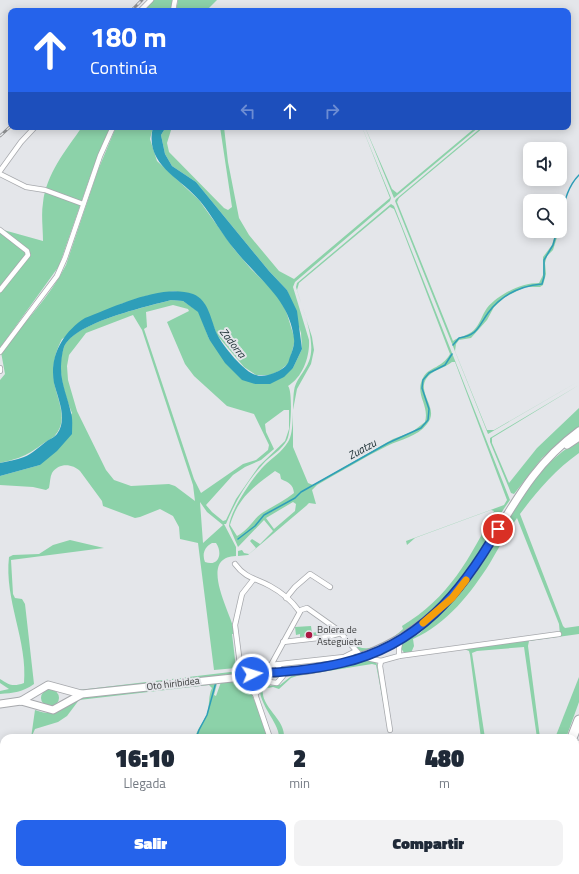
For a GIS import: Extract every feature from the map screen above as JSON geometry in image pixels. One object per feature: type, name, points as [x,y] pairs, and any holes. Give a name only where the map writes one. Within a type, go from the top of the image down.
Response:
[{"type":"highway","points":[[574,734],[579,720]]},
{"type":"street","points":[[143,8],[151,0]]},
{"type":"street","points":[[0,171],[31,130]]},
{"type":"street","points":[[0,352],[57,276],[66,258],[100,156],[112,130]]},
{"type":"street","points":[[0,174],[26,187],[45,190],[83,204]]},
{"type":"street","points":[[0,230],[27,251],[28,255],[0,290]]},
{"type":"street","points":[[531,478],[555,450],[579,431]]},
{"type":"street","points":[[531,478],[556,453],[579,437]]},
{"type":"street","name":"Oto hiribidea","points":[[240,675],[318,668],[362,657],[389,645],[428,620],[461,586],[480,559],[513,503],[531,478]]},
{"type":"street","points":[[235,564],[253,580],[270,586],[286,598],[299,611]]},
{"type":"street","points":[[286,598],[295,587],[310,574],[330,587]]},
{"type":"street","points":[[253,580],[242,594],[235,625],[240,675],[256,694],[269,734]]},
{"type":"street","points":[[269,682],[264,673],[266,668],[271,665],[299,611],[307,608],[341,633],[362,657],[380,660],[399,656],[559,634]]},
{"type":"street","points":[[283,642],[327,637],[341,633]]},
{"type":"street","points":[[399,656],[401,638]]},
{"type":"street","points":[[389,645],[399,648]]},
{"type":"street","name":"Oto hiribidea","points":[[0,704],[21,701],[52,685],[60,689],[82,694],[231,677],[271,665],[344,657],[356,651]]},
{"type":"street","points":[[376,651],[380,660],[390,730]]},
{"type":"street","points":[[240,675],[273,683],[281,680],[283,672],[277,665]]},
{"type":"street","points":[[256,694],[269,682]]},
{"type":"street","points":[[42,689],[38,696],[42,707]]},
{"type":"street","points":[[60,689],[63,694],[62,704]]},
{"type":"street","name":"Oto hiribidea","points":[[21,701],[53,710],[82,694]]},
{"type":"green space","points":[[154,0],[173,0],[171,8],[145,8]]},
{"type":"green space","points":[[178,0],[217,0],[209,8],[177,8]]},
{"type":"green space","points":[[80,130],[109,130],[91,174],[59,266],[0,348],[0,229],[43,241],[42,208],[45,192],[52,172]]},
{"type":"green space","points":[[115,130],[152,130],[150,139],[157,161],[199,200],[234,249],[251,269],[278,295],[287,314],[295,340],[289,363],[279,371],[270,375],[256,375],[244,367],[217,335],[204,303],[175,291],[146,296],[121,304],[62,339],[56,354],[53,375],[62,414],[60,428],[55,435],[28,454],[0,463],[0,380],[5,374],[1,352],[60,277],[66,265],[98,170]]},
{"type":"green space","points":[[164,130],[171,130],[167,143],[169,152],[224,208],[228,210],[232,207],[220,130],[224,130],[228,162],[239,218],[249,235],[279,271],[294,279],[390,198],[363,130],[391,198],[390,201],[295,282],[293,287],[309,340],[309,346],[307,359],[302,372],[288,386],[291,396],[289,428],[289,410],[284,410],[265,424],[266,432],[274,449],[261,460],[245,467],[233,475],[206,505],[223,521],[226,520],[236,499],[259,466],[285,441],[289,429],[287,440],[252,477],[237,500],[226,524],[224,524],[236,547],[236,556],[224,559],[219,566],[218,576],[220,589],[235,634],[232,634],[236,668],[214,670],[198,543],[180,539],[179,527],[173,516],[160,509],[135,518],[103,506],[102,501],[80,471],[74,467],[66,465],[55,469],[51,475],[49,488],[46,490],[33,487],[0,485],[0,476],[40,465],[72,413],[66,397],[61,372],[64,347],[70,338],[82,330],[112,317],[171,300],[183,301],[199,312],[209,339],[255,384],[293,368],[302,349],[301,333],[287,290],[269,271],[196,182],[172,166],[165,154],[161,135]],"holes":[[[173,305],[188,309],[189,311],[167,322],[185,364],[194,376],[227,406],[254,414],[269,445],[268,450],[256,460],[243,464],[201,493],[194,479],[144,329],[147,327],[146,312]],[[133,315],[142,330],[193,485],[195,501],[175,486],[169,484],[131,486],[114,480],[106,470],[77,411],[68,380],[67,366],[69,355],[86,333]],[[200,502],[207,512],[223,525],[203,543]],[[212,543],[216,543],[219,551],[218,558],[214,563],[205,562],[205,549]]]},
{"type":"green space","points":[[366,130],[392,189],[397,193],[472,130],[475,130],[394,198]]},
{"type":"green space","points":[[478,130],[480,130],[399,198],[397,202],[453,341],[469,334],[474,330],[487,308],[498,298],[518,287],[539,283],[543,275],[543,257],[552,245],[554,238],[557,238],[553,250],[547,256],[545,263],[546,274],[543,285],[540,287],[525,287],[505,297],[494,307],[487,320],[471,338],[459,340],[456,344],[455,351],[487,430],[494,430],[579,381],[488,434],[395,201]]},
{"type":"green space","points":[[391,204],[394,206],[510,500],[479,553],[451,591],[416,623],[379,646],[364,652],[359,650],[352,643],[353,640],[353,643],[358,647],[365,648],[371,648],[385,642],[403,629],[402,626],[433,603],[445,590],[467,561],[494,511],[491,510],[415,538],[407,545],[406,541],[504,505],[507,500],[455,362],[452,362],[431,373],[426,379],[424,390],[431,413],[427,424],[423,428],[414,435],[360,460],[317,485],[312,490],[316,504],[309,503],[248,555],[238,556],[238,551],[242,550],[244,553],[249,554],[256,548],[250,541],[252,539],[260,544],[273,531],[264,520],[238,547],[229,526],[233,512],[248,486],[264,466],[286,446],[292,432],[293,413],[293,447],[308,483],[313,485],[393,439],[412,432],[425,422],[426,416],[420,388],[421,382],[429,371],[440,365],[450,354],[401,226],[394,209],[390,207],[299,283],[297,290],[301,303],[296,287],[297,283]],"holes":[[[275,471],[280,474],[281,479],[292,486],[294,493],[262,513],[237,536],[230,525],[237,507],[253,488]],[[293,502],[296,504],[295,511],[274,529],[266,518]]]},
{"type":"green space","points":[[306,317],[314,350],[311,364],[297,389],[293,410],[295,387],[309,361],[311,353],[310,334]]},
{"type":"green space","points":[[579,385],[492,438],[492,443],[509,483],[537,448],[579,408],[579,427],[542,458],[514,494],[511,493],[490,442],[490,438]]},
{"type":"green space","points":[[579,440],[579,453],[562,466],[547,481],[520,514],[563,626],[565,628],[579,626],[579,634],[529,641],[528,646],[539,734],[536,734],[524,647],[477,651],[472,653],[484,734],[480,734],[470,655],[469,651],[464,649],[560,635],[559,624],[517,518],[483,574],[457,607],[437,625],[413,639],[414,646],[411,653],[405,654],[400,647],[403,641],[420,633],[462,590],[537,476],[547,465]]},
{"type":"green space","points":[[70,540],[104,548],[11,560],[13,594],[15,598],[22,599],[25,604],[34,684],[18,692],[0,694],[0,691],[9,689],[0,683],[0,679],[11,685],[24,683],[23,652],[8,573],[9,557],[13,555],[39,554],[53,545]]},
{"type":"green space","points":[[311,626],[312,633],[317,632],[317,635],[300,637],[300,634],[296,635],[295,627]]},
{"type":"green space","points":[[376,660],[389,734],[376,665],[372,664],[297,676],[291,678],[279,689],[273,687],[263,689],[266,686],[280,685],[294,674],[321,671],[362,661]]},
{"type":"green space","points":[[239,671],[233,674],[83,692],[74,691],[66,687],[79,690]]},
{"type":"green space","points":[[579,677],[579,702],[567,734],[557,734]]},
{"type":"green space","points":[[218,680],[214,695],[216,696],[221,682],[232,680],[242,682],[251,692],[266,734],[196,734],[208,711],[212,688],[209,685],[79,700],[67,716],[58,722],[35,729],[32,734],[35,710],[50,713],[55,712],[82,696]]},
{"type":"green space","points":[[46,689],[54,689],[59,694],[57,705],[54,707],[46,707],[41,702],[41,694]]},
{"type":"green space","points":[[263,689],[265,702],[281,725],[284,734],[279,734],[261,698],[260,692]]},
{"type":"water","points":[[153,130],[164,130],[161,135],[165,154],[172,166],[196,182],[269,271],[287,290],[297,311],[302,349],[293,368],[284,377],[270,384],[255,384],[242,380],[225,363],[209,339],[198,312],[183,301],[171,300],[129,311],[96,323],[82,330],[71,338],[64,347],[61,363],[61,374],[72,415],[72,434],[57,451],[40,465],[0,476],[0,463],[27,456],[57,434],[62,422],[62,415],[53,373],[59,346],[70,330],[85,318],[110,308],[153,294],[181,291],[193,294],[203,301],[209,311],[217,334],[224,345],[234,358],[251,373],[261,376],[272,374],[281,370],[288,362],[293,350],[294,341],[291,325],[280,301],[272,290],[230,244],[200,201],[159,161],[154,151],[152,140]]},
{"type":"waterway","name":"Zuatzu","points":[[567,196],[569,190],[579,175]]},
{"type":"waterway","name":"Zuatzu","points":[[453,345],[459,338],[470,335],[477,330],[488,313],[505,296],[519,289],[542,284],[544,277],[544,260],[553,245],[555,238]]},
{"type":"waterway","name":"Zuatzu","points":[[238,539],[255,526],[264,515],[295,498],[301,492],[388,443],[421,428],[428,420],[429,409],[422,388],[423,380],[429,373],[445,365],[452,354]]},
{"type":"waterway","name":"Zuatzu","points":[[198,734],[207,715],[216,682]]},
{"type":"railway","points":[[134,8],[142,0]]},
{"type":"railway","points":[[0,136],[8,129]]},
{"type":"slow traffic","points":[[423,623],[452,598],[466,580]]},
{"type":"place","name":"Bolera de Asteguieta","points":[[309,635]]},
{"type":"route","points":[[252,674],[308,670],[344,663],[376,651],[407,635],[428,620],[452,598],[472,572],[498,529]]},
{"type":"water label","name":"Zadorra","points":[[233,343]]}]
